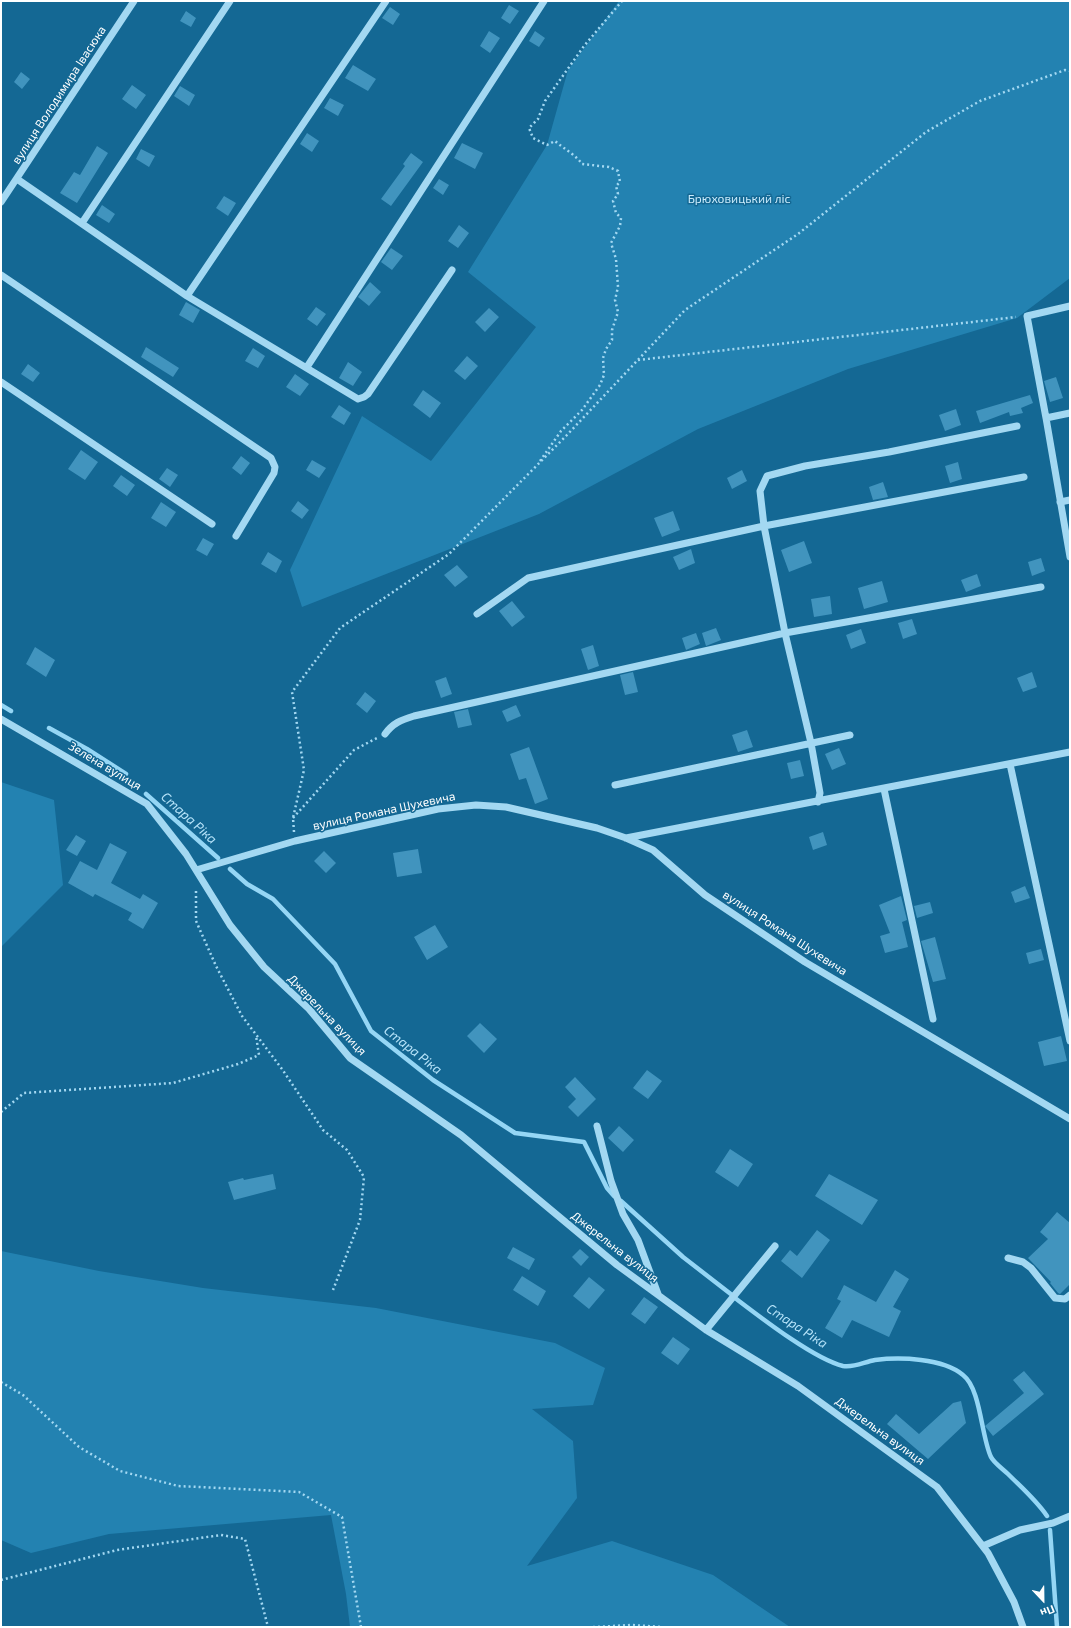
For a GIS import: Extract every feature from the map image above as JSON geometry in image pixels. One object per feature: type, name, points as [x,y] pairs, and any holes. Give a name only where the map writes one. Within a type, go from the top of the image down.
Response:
[{"type":"street","name":"вулиця Володимира Івасюка","points":[[1,202],[134,1]]},
{"type":"street","points":[[82,223],[230,1]]},
{"type":"street","points":[[187,296],[386,1]]},
{"type":"street","points":[[307,367],[544,1]]},
{"type":"street","points":[[17,179],[187,296],[358,399],[364,398],[452,270]]},
{"type":"street","points":[[1,276],[271,458],[275,467],[274,473],[236,536]]},
{"type":"street","points":[[1070,306],[1027,316],[1070,557]]},
{"type":"street","points":[[1,382],[212,524]]},
{"type":"street","points":[[1046,418],[1070,413]]},
{"type":"street","points":[[818,802],[820,793],[811,743],[785,633],[764,526],[760,491],[767,476],[805,466],[889,452],[1017,426]]},
{"type":"street","points":[[477,614],[528,578],[764,526],[1024,477]]},
{"type":"street","points":[[1060,502],[1070,500]]},
{"type":"street","points":[[385,734],[390,726],[399,720],[414,716],[785,633],[1040,587]]},
{"type":"street","name":"Зелена вулиця","points":[[1,719],[147,804],[186,854],[196,870]]},
{"type":"street","points":[[615,785],[850,735]]},
{"type":"street","points":[[626,838],[1070,752]]},
{"type":"street","points":[[1010,764],[1070,1041]]},
{"type":"street","points":[[884,789],[933,1020]]},
{"type":"street","name":"вулиця Романа Шухевича","points":[[196,870],[295,841],[438,809],[476,805],[506,807],[598,828],[653,850],[705,895],[805,962],[1068,1118]]},
{"type":"street","name":"Джерельна вулиця","points":[[196,870],[230,925],[264,967],[309,1009],[350,1058],[461,1135],[617,1265],[706,1330],[798,1386],[938,1487],[983,1546],[1014,1602],[1023,1627]]},
{"type":"street","points":[[1068,1118],[1070,1110]]},
{"type":"street","points":[[597,1126],[614,1188],[623,1214],[638,1240],[658,1294]]},
{"type":"street","points":[[706,1330],[775,1246]]},
{"type":"street","points":[[1008,1258],[1023,1262],[1031,1268],[1055,1298],[1065,1299],[1070,1295]]},
{"type":"street","points":[[983,1546],[1020,1530],[1053,1523],[1070,1516]]},
{"type":"path","points":[[535,468],[561,431],[582,410],[600,385],[604,374],[603,358],[606,349],[612,340],[612,330],[618,312],[615,300],[618,287],[616,259],[611,242],[617,232],[621,218],[616,213],[614,201],[618,194],[616,186],[620,182],[618,171],[609,167],[582,164],[578,157],[567,152],[555,141],[547,144],[533,138],[529,128],[538,119],[545,101],[584,46],[622,1]]},
{"type":"path","points":[[295,841],[293,818],[304,770],[292,692],[340,628],[449,554],[535,468],[685,310],[798,234],[926,132],[980,101],[1065,70],[1070,71]]},
{"type":"path","points":[[637,361],[1027,316]]},
{"type":"path","points":[[293,818],[354,750],[385,734]]},
{"type":"path","points":[[196,870],[196,921],[216,966],[242,1016],[282,1069],[323,1130],[347,1150],[364,1177],[360,1220],[333,1290]]},
{"type":"path","points":[[1,1112],[24,1093],[173,1083],[238,1064],[259,1055],[256,1035]]},
{"type":"path","points":[[1,1382],[23,1395],[79,1447],[120,1471],[178,1486],[299,1492],[342,1517],[361,1627]]},
{"type":"path","points":[[1,1580],[117,1550],[222,1535],[245,1539],[268,1627]]},
{"type":"path","points":[[593,1627],[663,1627]]},
{"type":"green space","name":"Брюховицький ліс","points":[[619,1],[1070,1],[1070,278],[1017,318],[848,369],[698,429],[539,514],[302,607],[290,570],[362,416],[431,461],[536,327],[468,272],[547,145],[568,70]]},
{"type":"green space","points":[[1,782],[54,800],[63,885],[1,947]]},
{"type":"green space","points":[[1,1251],[99,1271],[203,1288],[376,1308],[555,1343],[605,1368],[593,1405],[532,1409],[573,1441],[577,1498],[527,1566],[612,1541],[713,1575],[790,1627],[350,1627],[346,1594],[331,1515],[109,1534],[31,1553],[1,1540]]},
{"type":"building","points":[[509,5],[519,11],[510,24],[501,18]]},
{"type":"building","points":[[390,7],[400,14],[393,25],[382,18]]},
{"type":"building","points":[[186,11],[196,18],[191,27],[180,21]]},
{"type":"building","points":[[489,31],[500,38],[490,53],[480,46]]},
{"type":"building","points":[[535,31],[545,38],[539,47],[529,41]]},
{"type":"building","points":[[353,65],[376,79],[368,91],[345,78]]},
{"type":"building","points":[[21,72],[30,79],[22,89],[14,82]]},
{"type":"building","points":[[132,85],[146,95],[136,109],[122,99]]},
{"type":"building","points":[[180,86],[195,95],[189,106],[174,96]]},
{"type":"building","points":[[330,98],[344,105],[338,116],[324,108]]},
{"type":"building","points":[[307,133],[319,141],[312,152],[300,144]]},
{"type":"building","points":[[462,143],[483,153],[475,169],[454,158]]},
{"type":"building","points":[[97,146],[108,153],[77,203],[60,193],[74,172],[80,175]]},
{"type":"building","points":[[141,149],[155,156],[149,167],[136,159]]},
{"type":"building","points":[[411,153],[423,162],[391,206],[381,199],[405,166],[403,164]]},
{"type":"building","points":[[439,179],[449,185],[443,195],[433,188]]},
{"type":"building","points":[[224,196],[236,203],[228,216],[216,208]]},
{"type":"building","points":[[102,205],[115,214],[109,223],[96,215]]},
{"type":"building","points":[[459,225],[469,233],[458,248],[448,241]]},
{"type":"building","points":[[391,248],[403,256],[392,270],[381,262]]},
{"type":"building","points":[[370,282],[381,292],[369,306],[358,297]]},
{"type":"building","points":[[186,302],[200,310],[193,323],[179,315]]},
{"type":"building","points":[[316,307],[326,314],[317,326],[307,319]]},
{"type":"building","points":[[489,308],[499,317],[485,332],[475,322]]},
{"type":"building","points":[[146,347],[179,368],[173,377],[141,357]]},
{"type":"building","points":[[253,348],[265,356],[258,368],[245,361]]},
{"type":"building","points":[[467,356],[478,366],[465,380],[454,371]]},
{"type":"building","points":[[348,362],[362,372],[353,386],[339,378]]},
{"type":"building","points":[[28,364],[40,373],[33,382],[21,374]]},
{"type":"building","points":[[295,374],[309,384],[300,396],[286,387]]},
{"type":"building","points":[[1056,377],[1063,398],[1050,402],[1044,381]]},
{"type":"building","points":[[423,390],[441,403],[430,418],[413,405]]},
{"type":"building","points":[[1030,395],[1033,403],[1021,408],[1023,413],[1010,416],[1009,412],[980,423],[976,411]]},
{"type":"building","points":[[339,405],[351,413],[344,425],[331,417]]},
{"type":"building","points":[[956,409],[961,425],[945,431],[939,415]]},
{"type":"building","points":[[81,450],[98,462],[85,480],[68,469]]},
{"type":"building","points":[[241,456],[250,463],[241,475],[232,468]]},
{"type":"building","points":[[312,460],[326,468],[319,478],[306,470]]},
{"type":"building","points":[[958,462],[962,479],[950,483],[945,466]]},
{"type":"building","points":[[167,468],[178,475],[170,487],[159,479]]},
{"type":"building","points":[[742,470],[747,481],[732,489],[727,478]]},
{"type":"building","points":[[121,475],[135,485],[127,496],[113,486]]},
{"type":"building","points":[[883,482],[888,497],[873,500],[869,487]]},
{"type":"building","points":[[298,501],[309,510],[302,519],[291,511]]},
{"type":"building","points":[[161,502],[176,512],[166,527],[151,518]]},
{"type":"building","points":[[673,511],[680,530],[662,537],[654,518]]},
{"type":"building","points":[[203,538],[214,544],[207,556],[196,550]]},
{"type":"building","points":[[804,541],[812,563],[789,572],[781,550]]},
{"type":"building","points":[[691,549],[695,563],[679,570],[673,557]]},
{"type":"building","points":[[268,552],[282,561],[276,573],[261,564]]},
{"type":"building","points":[[1041,558],[1045,571],[1032,576],[1028,562]]},
{"type":"building","points":[[457,565],[468,577],[455,587],[444,575]]},
{"type":"building","points":[[977,574],[981,586],[966,592],[961,580]]},
{"type":"building","points":[[882,581],[888,602],[864,609],[858,588]]},
{"type":"building","points":[[830,596],[832,614],[814,617],[811,599]]},
{"type":"building","points":[[512,601],[525,617],[512,627],[499,611]]},
{"type":"building","points":[[912,619],[917,634],[903,639],[898,623]]},
{"type":"building","points":[[716,628],[721,640],[706,646],[702,633]]},
{"type":"building","points":[[861,629],[866,643],[851,649],[846,635]]},
{"type":"building","points":[[696,633],[700,644],[686,650],[682,638]]},
{"type":"building","points":[[593,645],[599,666],[588,670],[581,649]]},
{"type":"building","points":[[35,647],[55,660],[46,677],[26,664]]},
{"type":"building","points":[[633,672],[638,692],[625,695],[620,675]]},
{"type":"building","points":[[1032,672],[1037,687],[1023,692],[1017,678]]},
{"type":"building","points":[[446,677],[452,694],[441,698],[435,681]]},
{"type":"building","points":[[365,692],[376,701],[367,713],[356,704]]},
{"type":"building","points":[[516,705],[521,716],[507,722],[502,711]]},
{"type":"building","points":[[468,709],[472,725],[458,728],[454,712]]},
{"type":"building","points":[[747,730],[753,747],[738,752],[732,735]]},
{"type":"building","points":[[529,747],[548,799],[535,804],[526,778],[519,780],[510,754]]},
{"type":"building","points":[[839,748],[846,764],[832,770],[825,754]]},
{"type":"building","points":[[800,760],[804,776],[791,779],[787,763]]},
{"type":"building","points":[[823,832],[827,845],[813,850],[809,837]]},
{"type":"building","points":[[76,835],[86,841],[77,856],[66,850]]},
{"type":"building","points":[[110,843],[127,852],[111,883],[140,899],[143,894],[158,903],[143,929],[128,920],[132,913],[95,894],[93,897],[68,883],[80,861],[97,870]]},
{"type":"building","points":[[418,849],[422,873],[397,877],[393,853]]},
{"type":"building","points":[[324,851],[336,863],[326,873],[314,861]]},
{"type":"building","points":[[1025,886],[1030,898],[1015,903],[1011,892]]},
{"type":"building","points":[[901,896],[907,920],[902,922],[908,947],[885,953],[880,936],[890,933],[879,905]]},
{"type":"building","points":[[930,902],[933,913],[917,918],[914,906]]},
{"type":"building","points":[[435,925],[448,947],[427,960],[414,937]]},
{"type":"building","points":[[935,937],[946,979],[933,982],[921,941]]},
{"type":"building","points":[[1041,949],[1044,960],[1029,964],[1026,953]]},
{"type":"building","points":[[480,1023],[497,1039],[484,1053],[467,1036]]},
{"type":"building","points":[[1061,1036],[1067,1061],[1044,1066],[1038,1042]]},
{"type":"building","points":[[647,1070],[662,1081],[648,1099],[633,1088]]},
{"type":"building","points":[[575,1077],[596,1099],[578,1117],[568,1107],[576,1099],[565,1087]]},
{"type":"building","points":[[619,1126],[634,1140],[623,1152],[608,1138]]},
{"type":"building","points":[[730,1149],[753,1164],[738,1187],[715,1172]]},
{"type":"building","points":[[273,1174],[276,1189],[234,1200],[228,1182],[243,1178],[244,1180]]},
{"type":"building","points":[[829,1174],[878,1200],[862,1225],[815,1196]]},
{"type":"building","points":[[1057,1212],[1070,1223],[1070,1284],[1060,1294],[1050,1283],[1051,1282],[1028,1258],[1048,1239],[1040,1232]]},
{"type":"building","points":[[817,1230],[830,1240],[802,1278],[781,1261],[790,1250],[797,1256]]},
{"type":"building","points":[[513,1247],[535,1259],[529,1270],[507,1258]]},
{"type":"building","points":[[580,1249],[589,1257],[581,1266],[572,1257]]},
{"type":"building","points":[[895,1270],[909,1279],[893,1307],[901,1311],[889,1337],[852,1320],[842,1338],[825,1328],[841,1301],[837,1299],[844,1285],[876,1302]]},
{"type":"building","points":[[522,1276],[546,1291],[538,1306],[513,1290]]},
{"type":"building","points":[[589,1277],[605,1290],[589,1309],[573,1296]]},
{"type":"building","points":[[644,1297],[658,1307],[645,1324],[631,1314]]},
{"type":"building","points":[[673,1337],[690,1349],[678,1365],[661,1353]]},
{"type":"building","points":[[1024,1371],[1044,1394],[993,1436],[985,1426],[1024,1393],[1013,1380]]},
{"type":"building","points":[[961,1401],[966,1423],[928,1459],[887,1424],[896,1414],[919,1434],[953,1403]]},
{"type":"waterway","name":"Стара Ріка","points":[[1,705],[11,711]]},
{"type":"waterway","name":"Стара Ріка","points":[[49,728],[87,749],[126,774]]},
{"type":"waterway","name":"Стара Ріка","points":[[146,794],[218,858]]},
{"type":"waterway","name":"Стара Ріка","points":[[230,869],[247,884],[273,899],[335,964],[371,1031],[433,1080],[515,1133],[584,1142],[607,1188],[614,1196]]},
{"type":"waterway","name":"Стара Ріка","points":[[621,1201],[683,1257],[732,1295]]},
{"type":"waterway","name":"Стара Ріка","points":[[735,1298],[773,1326],[817,1355],[843,1366],[855,1366],[875,1360],[909,1359],[933,1362],[955,1369],[963,1375],[974,1391],[992,1459],[1034,1499],[1047,1516]]},
{"type":"waterway","name":"Стара Ріка","points":[[1050,1530],[1057,1627]]}]
